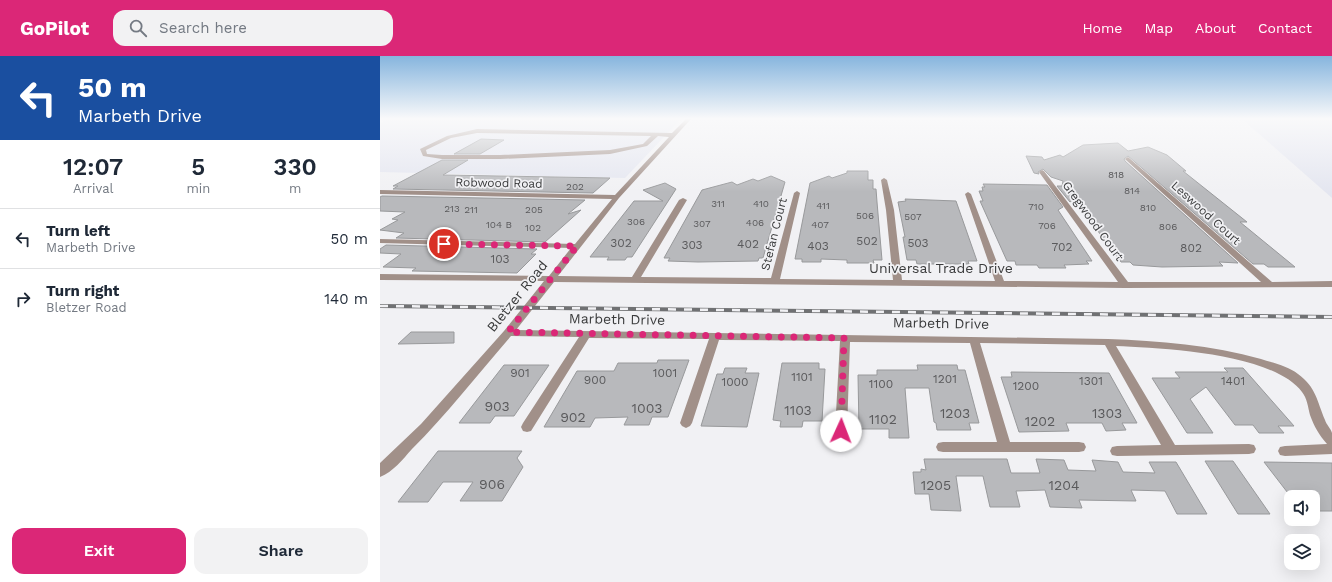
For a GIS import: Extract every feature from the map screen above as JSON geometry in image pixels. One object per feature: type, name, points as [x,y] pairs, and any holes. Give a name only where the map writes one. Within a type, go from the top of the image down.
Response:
[{"type":"street","points":[[432,144],[423,149],[425,155],[442,157],[500,157],[610,152],[646,144]]},
{"type":"street","name":"Bletzer Road","points":[[380,471],[425,428],[508,332],[617,197],[666,144]]},
{"type":"street","name":"Leswood Court","points":[[1128,159],[1269,284]]},
{"type":"street","name":"Gregwood Court","points":[[1042,172],[1125,285]]},
{"type":"street","points":[[884,180],[890,210],[898,282]]},
{"type":"street","name":"Robwood Road","points":[[380,192],[617,197]]},
{"type":"street","name":"Stefan Court","points":[[775,281],[797,193]]},
{"type":"street","points":[[968,194],[1000,282]]},
{"type":"street","points":[[635,280],[683,200]]},
{"type":"street","points":[[382,243],[577,246]]},
{"type":"street","name":"Universal Trade Drive","points":[[380,277],[1000,282],[1125,285],[1332,284]]},
{"type":"street","name":"Marbeth Drive","points":[[508,332],[1108,342],[1164,345],[1237,357],[1280,370],[1307,389],[1317,419],[1324,433],[1332,440]]},
{"type":"street","points":[[527,427],[586,334]]},
{"type":"street","points":[[686,424],[714,336]]},
{"type":"street","points":[[841,431],[844,338]]},
{"type":"street","points":[[974,340],[1005,447]]},
{"type":"street","points":[[1108,342],[1171,450]]},
{"type":"street","points":[[943,447],[1079,447]]},
{"type":"street","points":[[1117,451],[1249,448]]},
{"type":"street","points":[[1285,451],[1332,449]]},
{"type":"shaded area","points":[[380,144],[658,144],[625,178],[380,172]]},
{"type":"shaded area","points":[[1270,144],[1332,144],[1332,198]]},
{"type":"building","points":[[473,144],[498,144],[480,154],[454,154]]},
{"type":"building","points":[[1119,144],[1128,151],[1148,147],[1167,155],[1186,171],[1183,171],[1247,222],[1240,222],[1295,267],[1268,267],[1264,264],[1253,264],[1128,156],[1124,159],[1125,161],[1238,263],[1219,262],[1223,266],[1162,267],[1133,265],[1130,262],[1121,262],[1074,199],[1070,202],[1057,186],[1062,186],[1063,181],[1051,177],[1043,169],[1038,172],[1039,174],[1034,173],[1026,156],[1042,157],[1044,160],[1060,155],[1063,157],[1083,145]]},
{"type":"building","points":[[442,160],[468,160],[443,175],[610,178],[593,193],[393,189],[398,186],[393,186]]},
{"type":"building","points":[[847,171],[868,171],[868,180],[873,180],[873,189],[876,189],[882,260],[873,260],[874,263],[847,263],[847,260],[821,259],[821,262],[802,262],[802,259],[795,259],[810,183],[829,176],[832,178],[847,173]]},
{"type":"building","points":[[771,176],[785,182],[763,258],[759,258],[758,261],[698,262],[668,261],[670,258],[664,258],[702,190],[732,182],[737,185],[753,179],[758,181]]},
{"type":"building","points":[[665,183],[676,189],[632,257],[627,257],[625,260],[607,260],[609,257],[590,257],[634,201],[663,201],[643,190]]},
{"type":"building","points":[[983,184],[1047,185],[1063,207],[1058,210],[1092,261],[1086,261],[1089,264],[1064,265],[1066,268],[1039,268],[1037,265],[1016,265],[1015,261],[1007,261],[980,201],[983,201],[979,191],[983,191],[982,187],[985,187]]},
{"type":"building","points":[[380,197],[585,200],[568,214],[581,210],[545,242],[396,238],[404,233],[380,230],[398,220],[392,219],[405,212],[380,211]]},
{"type":"building","points":[[905,199],[956,201],[977,261],[968,261],[969,264],[917,264],[916,260],[907,260],[903,237],[905,237],[898,202],[906,201]]},
{"type":"building","points":[[386,245],[537,249],[531,254],[536,254],[517,273],[412,271],[416,268],[383,267],[401,254],[380,253],[380,249]]},
{"type":"building","points":[[411,332],[454,332],[454,343],[398,344]]},
{"type":"building","points":[[658,360],[689,360],[668,417],[652,417],[649,425],[624,425],[628,417],[595,418],[590,427],[544,427],[577,371],[614,371],[618,363],[657,363]]},
{"type":"building","points":[[782,363],[819,363],[819,369],[825,369],[822,421],[803,421],[802,427],[780,427],[781,421],[773,420]]},
{"type":"building","points":[[504,365],[549,365],[514,416],[495,416],[490,423],[459,423]]},
{"type":"building","points":[[917,365],[957,365],[958,370],[965,370],[979,423],[969,423],[971,430],[937,430],[936,423],[934,422],[929,388],[905,388],[909,438],[889,438],[889,429],[859,429],[858,375],[877,375],[877,370],[918,370]]},
{"type":"building","points":[[725,368],[747,368],[745,373],[759,373],[747,427],[701,426],[717,374],[723,374]]},
{"type":"building","points":[[1224,368],[1243,368],[1294,426],[1278,426],[1284,433],[1259,433],[1253,425],[1235,425],[1206,387],[1190,399],[1213,433],[1187,433],[1152,378],[1180,378],[1175,372],[1228,372]]},
{"type":"building","points":[[1011,372],[1109,373],[1137,423],[1122,423],[1126,430],[1106,431],[1102,423],[1066,423],[1069,431],[1019,432],[1001,377],[1012,377]]},
{"type":"building","points":[[438,451],[522,451],[517,458],[523,467],[502,501],[460,501],[473,482],[443,482],[428,502],[398,502]]},
{"type":"building","points":[[924,459],[1007,459],[1011,473],[1040,473],[1036,459],[1064,460],[1068,470],[1096,471],[1092,460],[1118,462],[1123,472],[1155,473],[1149,462],[1176,462],[1207,514],[1177,514],[1165,491],[1131,490],[1136,501],[1079,500],[1082,508],[1050,507],[1045,490],[1016,491],[1020,507],[990,507],[983,476],[956,476],[961,511],[931,510],[929,494],[915,494],[913,472],[921,472],[921,469],[926,470]]},
{"type":"building","points":[[1205,461],[1233,461],[1270,514],[1238,514]]},
{"type":"building","points":[[1264,462],[1332,463],[1332,511],[1320,511],[1320,490],[1286,490]]},
{"type":"railway","points":[[380,306],[1332,317]]},
{"type":"route","points":[[444,244],[577,246],[508,332],[844,338],[841,431]]}]
